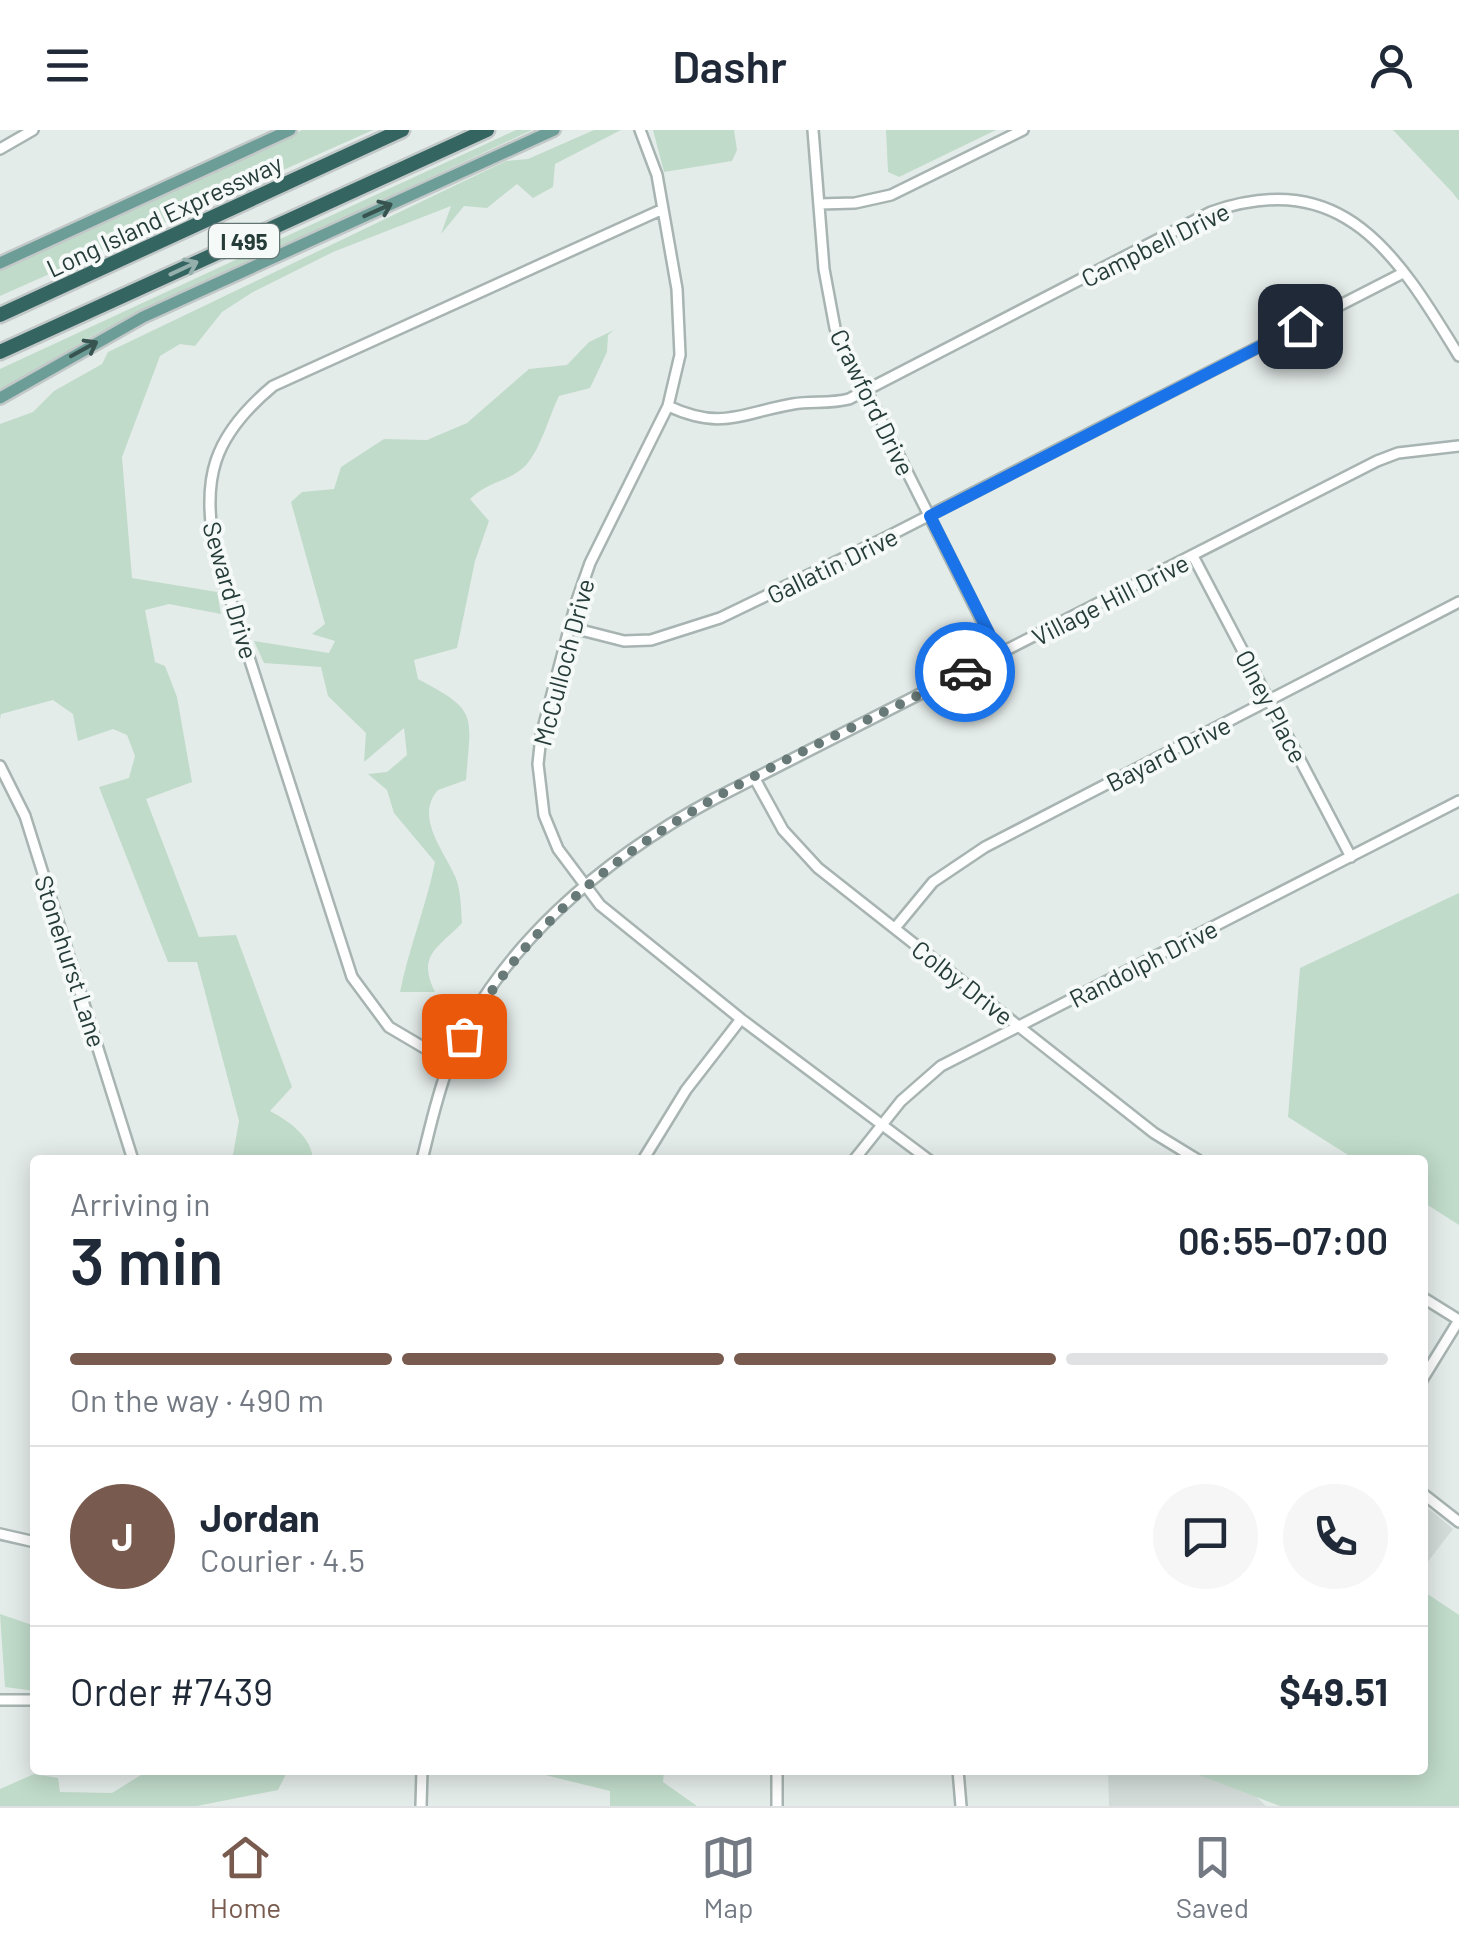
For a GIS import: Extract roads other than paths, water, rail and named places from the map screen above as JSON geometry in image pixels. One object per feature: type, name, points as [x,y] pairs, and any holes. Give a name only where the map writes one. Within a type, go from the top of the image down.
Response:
[{"type":"highway","name":"Long Island Expressway","points":[[0,315],[402,130]]},
{"type":"highway","name":"I 495","points":[[0,352],[487,130]]},
{"type":"main road","points":[[0,263],[290,130]]},
{"type":"main road","points":[[0,398],[144,316],[554,130]]},
{"type":"street","points":[[0,149],[33,130]]},
{"type":"street","name":"McCulloch Drive","points":[[640,130],[663,209],[681,326],[668,406],[590,563],[569,628],[542,736],[539,791],[558,849],[600,905],[741,1020],[922,1155]]},
{"type":"street","name":"Crawford Drive","points":[[812,130],[828,302],[864,391],[1000,655]]},
{"type":"street","points":[[820,204],[855,204],[891,195],[1023,130]]},
{"type":"street","name":"Campbell Drive","points":[[668,406],[687,415],[725,421],[797,403],[830,404],[864,391],[1210,212],[1244,201],[1279,197],[1328,207],[1368,233],[1459,356]]},
{"type":"street","name":"Seward Drive","points":[[450,1063],[389,1027],[352,977],[216,555],[208,495],[213,464],[236,422],[273,386],[663,209]]},
{"type":"street","name":"Gallatin Drive","points":[[569,628],[624,641],[650,640],[760,600],[1401,274]]},
{"type":"street","name":"Village Hill Drive","points":[[423,1155],[450,1063],[506,969],[585,887],[638,842],[755,778],[1377,461],[1398,453],[1459,446]]},
{"type":"street","name":"Olney Place","points":[[1193,556],[1351,857]]},
{"type":"street","name":"Bayard Drive","points":[[895,928],[933,882],[969,857],[1459,602]]},
{"type":"street","name":"Stonehurst Lane","points":[[0,766],[16,791],[131,1155]]},
{"type":"street","name":"Colby Drive","points":[[755,778],[799,849],[1154,1133],[1190,1155]]},
{"type":"street","name":"Randolph Drive","points":[[858,1155],[941,1066],[1459,801]]},
{"type":"street","points":[[646,1155],[686,1090],[741,1020]]},
{"type":"street","points":[[1428,1302],[1459,1320],[1428,1370]]},
{"type":"street","points":[[1428,1498],[1459,1522]]},
{"type":"street","points":[[0,1534],[30,1541]]},
{"type":"street","points":[[0,1700],[30,1700]]},
{"type":"street","points":[[422,1775],[422,1806]]},
{"type":"street","points":[[777,1775],[777,1806]]},
{"type":"street","points":[[959,1775],[962,1806]]}]
